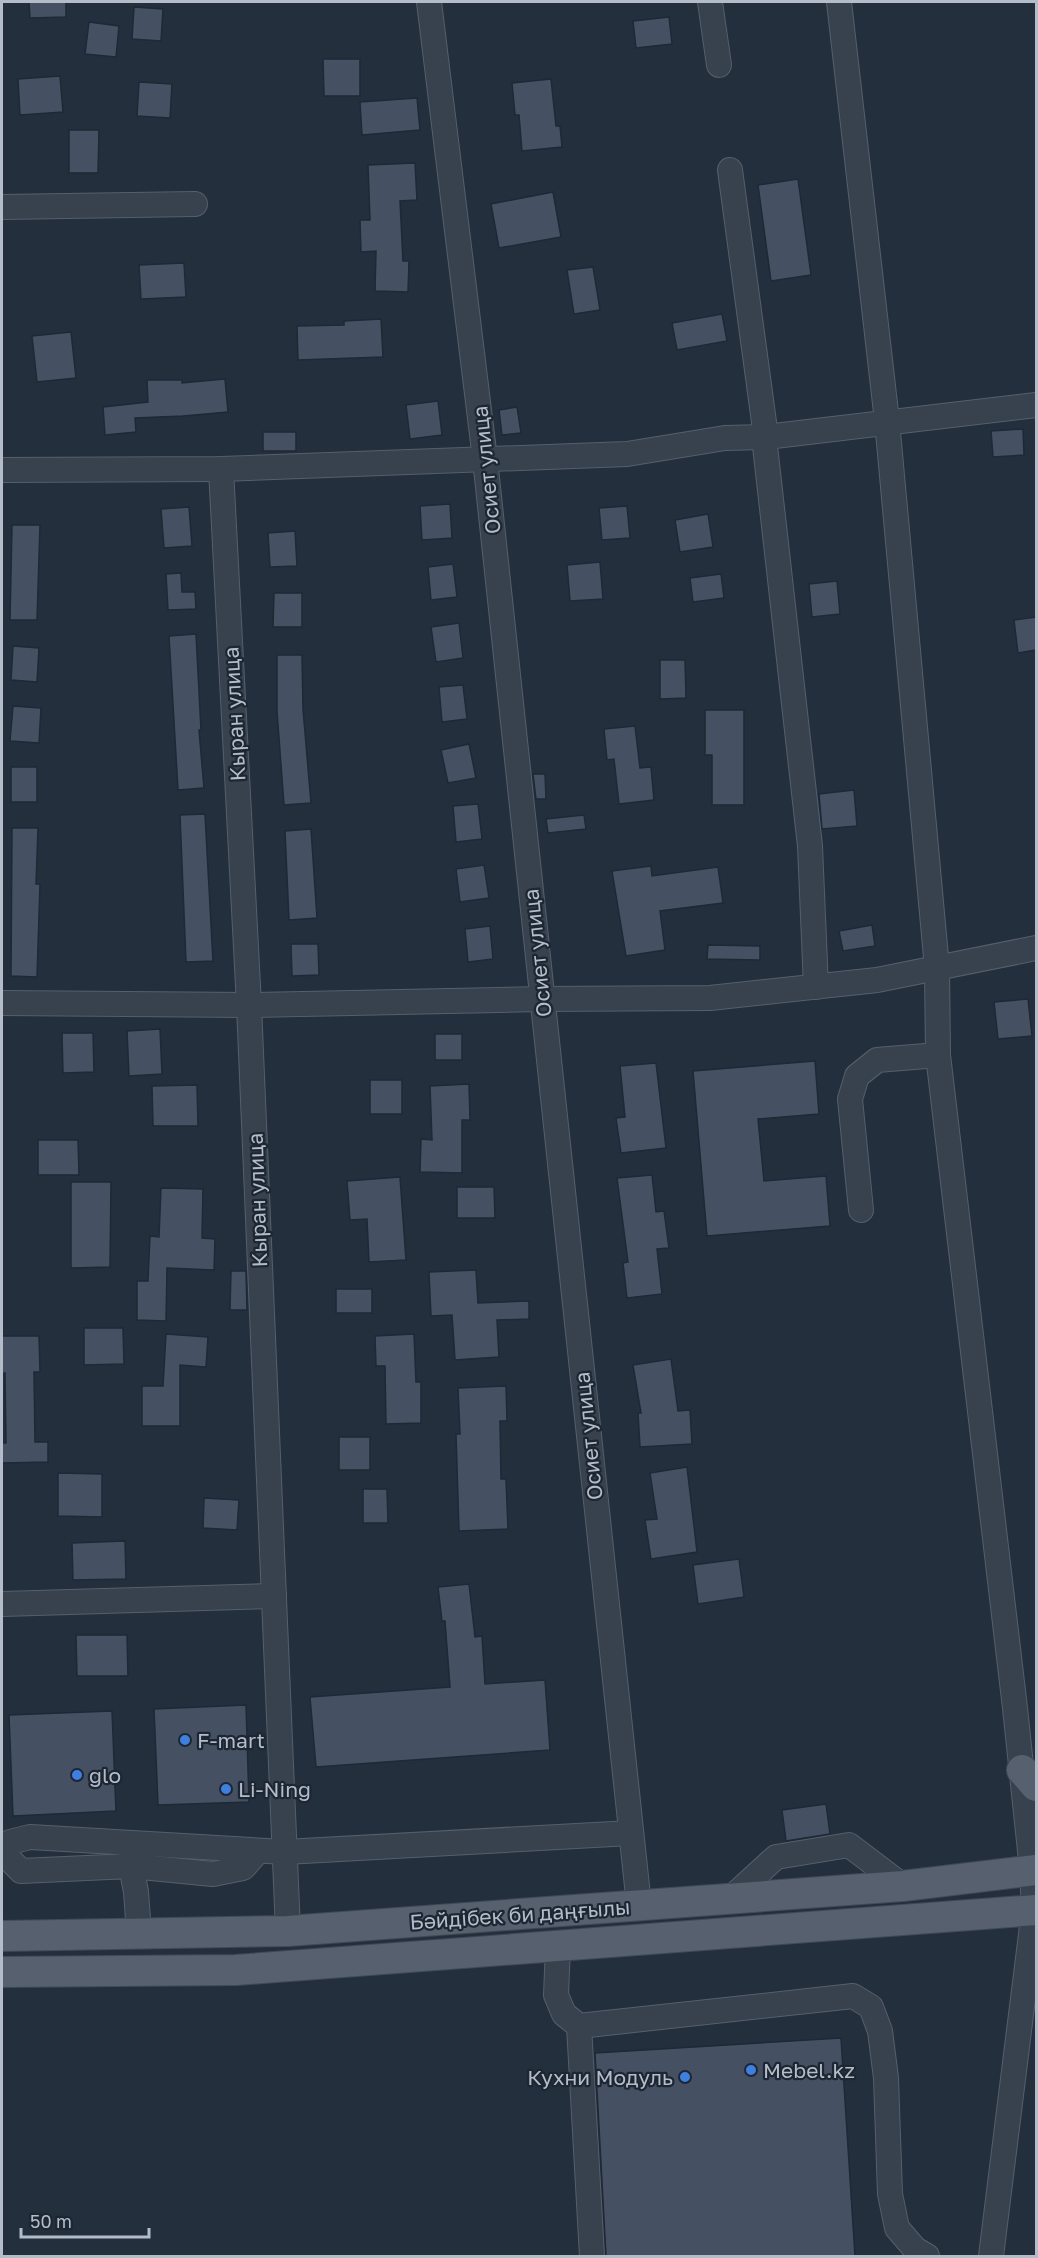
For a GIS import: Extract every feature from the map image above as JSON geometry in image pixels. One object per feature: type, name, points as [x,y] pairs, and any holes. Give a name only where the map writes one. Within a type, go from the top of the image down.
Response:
[{"type":"main road","name":"Бәйдібек би даңғылы","points":[[2,1936],[288,1931],[903,1886],[1034,1870]]},
{"type":"main road","name":"Бәйдібек би даңғылы","points":[[2,1972],[236,1970],[1035,1910]]},
{"type":"street","name":"Осиет улица","points":[[429,2],[485,459],[639,1905]]},
{"type":"street","points":[[710,2],[719,65]]},
{"type":"street","points":[[839,2],[887,422],[937,968],[938,1055],[1029,1778],[1035,1910],[991,2256]]},
{"type":"street","points":[[730,170],[765,437],[810,846],[816,987]]},
{"type":"street","points":[[2,207],[195,204]]},
{"type":"street","points":[[2,470],[221,469],[627,454],[725,438],[765,437],[1036,405]]},
{"type":"street","name":"Кыран улица","points":[[221,469],[249,1005],[288,1931]]},
{"type":"street","points":[[2,1003],[249,1005],[710,998],[877,980],[1036,948]]},
{"type":"street","points":[[861,1210],[850,1099],[857,1076],[877,1060],[938,1055]]},
{"type":"street","points":[[2,1604],[274,1596]]},
{"type":"street","points":[[258,1851],[243,1868],[213,1874],[131,1866],[21,1872],[3,1852],[10,1842],[30,1837],[285,1852],[631,1833]]},
{"type":"street","points":[[731,1898],[776,1857],[849,1845],[903,1886]]},
{"type":"street","points":[[131,1866],[136,1892],[139,1933]]},
{"type":"street","points":[[558,1946],[556,1995],[564,2014],[579,2026],[853,1996],[871,2007],[880,2031],[886,2078],[890,2194],[897,2228],[918,2254]]},
{"type":"street","points":[[579,2026],[592,2256]]},
{"type":"building","points":[[29,2],[66,2],[66,17],[30,18]]},
{"type":"building","points":[[134,7],[163,9],[161,41],[132,39]]},
{"type":"building","points":[[669,17],[672,44],[636,48],[633,21]]},
{"type":"building","points":[[89,22],[119,26],[116,57],[85,54]]},
{"type":"building","points":[[323,59],[360,59],[360,96],[324,96]]},
{"type":"building","points":[[60,76],[63,112],[20,115],[18,79]]},
{"type":"building","points":[[551,79],[556,126],[560,126],[562,147],[522,151],[519,115],[515,115],[512,83]]},
{"type":"building","points":[[139,82],[172,84],[170,118],[137,116]]},
{"type":"building","points":[[417,98],[420,130],[362,135],[360,102]]},
{"type":"building","points":[[69,130],[99,130],[98,173],[69,173]]},
{"type":"building","points":[[415,163],[417,200],[400,201],[403,261],[409,261],[408,292],[375,291],[376,251],[361,252],[360,220],[370,220],[368,165]]},
{"type":"building","points":[[798,179],[811,275],[771,281],[758,185]]},
{"type":"building","points":[[553,192],[561,237],[499,248],[491,204]]},
{"type":"building","points":[[184,263],[186,297],[141,299],[139,265]]},
{"type":"building","points":[[593,267],[600,310],[574,314],[567,270]]},
{"type":"building","points":[[722,314],[727,341],[677,350],[672,323]]},
{"type":"building","points":[[381,319],[383,357],[298,360],[297,326],[344,325],[344,321]]},
{"type":"building","points":[[71,332],[76,378],[37,382],[32,336]]},
{"type":"building","points":[[225,379],[228,412],[135,418],[136,432],[105,435],[103,407],[148,402],[147,380],[182,380],[182,383]]},
{"type":"building","points":[[438,401],[442,435],[410,439],[406,405]]},
{"type":"building","points":[[517,407],[521,433],[502,435],[499,410]]},
{"type":"building","points":[[1023,429],[1024,455],[993,457],[991,431]]},
{"type":"building","points":[[263,432],[296,432],[296,451],[263,451]]},
{"type":"building","points":[[450,504],[452,538],[422,540],[420,506]]},
{"type":"building","points":[[627,506],[630,538],[602,540],[599,508]]},
{"type":"building","points":[[189,507],[192,546],[164,548],[161,509]]},
{"type":"building","points":[[708,514],[713,547],[680,552],[675,520]]},
{"type":"building","points":[[12,525],[40,525],[37,620],[10,620]]},
{"type":"building","points":[[295,531],[297,566],[270,567],[268,533]]},
{"type":"building","points":[[600,562],[603,599],[570,601],[567,565]]},
{"type":"building","points":[[453,564],[457,597],[431,600],[428,567]]},
{"type":"building","points":[[181,573],[182,592],[195,592],[196,609],[168,610],[166,574]]},
{"type":"building","points":[[721,574],[724,598],[693,602],[690,578]]},
{"type":"building","points":[[837,581],[840,614],[812,617],[809,584]]},
{"type":"building","points":[[274,593],[302,593],[302,627],[273,627]]},
{"type":"building","points":[[1036,617],[1036,650],[1018,653],[1014,620]]},
{"type":"building","points":[[459,623],[463,658],[436,662],[431,627]]},
{"type":"building","points":[[196,634],[201,730],[199,730],[204,788],[178,790],[169,636]]},
{"type":"building","points":[[13,646],[39,648],[37,682],[11,680]]},
{"type":"building","points":[[277,655],[302,655],[303,709],[311,803],[284,805],[277,711]]},
{"type":"building","points":[[660,660],[685,660],[686,698],[660,699]]},
{"type":"building","points":[[463,685],[467,719],[442,722],[439,687]]},
{"type":"building","points":[[13,706],[41,708],[39,743],[10,741]]},
{"type":"building","points":[[705,710],[744,710],[744,805],[712,805],[712,755],[705,755]]},
{"type":"building","points":[[635,726],[640,768],[651,767],[654,800],[619,804],[614,759],[607,760],[604,729]]},
{"type":"building","points":[[469,744],[476,778],[448,783],[441,750]]},
{"type":"building","points":[[11,767],[37,767],[37,802],[11,802]]},
{"type":"building","points":[[533,774],[545,774],[546,799],[536,799]]},
{"type":"building","points":[[854,790],[857,826],[822,829],[819,794]]},
{"type":"building","points":[[478,804],[482,839],[456,842],[453,806]]},
{"type":"building","points":[[205,814],[213,961],[186,962],[180,815]]},
{"type":"building","points":[[584,815],[586,829],[548,833],[546,819]]},
{"type":"building","points":[[12,828],[38,828],[36,884],[40,884],[37,977],[11,976]]},
{"type":"building","points":[[311,829],[317,918],[289,920],[285,831]]},
{"type":"building","points":[[484,865],[489,898],[460,902],[456,869]]},
{"type":"building","points":[[651,866],[652,876],[718,867],[723,903],[660,911],[665,950],[626,956],[612,871]]},
{"type":"building","points":[[872,925],[875,946],[843,951],[839,931]]},
{"type":"building","points":[[490,926],[493,959],[468,962],[465,929]]},
{"type":"building","points":[[291,944],[318,944],[319,975],[292,976]]},
{"type":"building","points":[[708,945],[760,946],[760,960],[707,959]]},
{"type":"building","points":[[1028,999],[1032,1036],[998,1039],[994,1002]]},
{"type":"building","points":[[160,1029],[162,1074],[129,1076],[127,1031]]},
{"type":"building","points":[[62,1033],[93,1033],[94,1072],[63,1073]]},
{"type":"building","points":[[435,1034],[462,1034],[462,1060],[435,1060]]},
{"type":"building","points":[[815,1061],[819,1114],[758,1119],[764,1181],[826,1176],[830,1226],[707,1236],[693,1071]]},
{"type":"building","points":[[656,1063],[666,1148],[621,1153],[616,1118],[625,1117],[620,1066]]},
{"type":"building","points":[[370,1080],[402,1080],[402,1114],[370,1114]]},
{"type":"building","points":[[469,1084],[470,1120],[462,1120],[462,1173],[420,1172],[421,1139],[432,1140],[430,1086]]},
{"type":"building","points":[[197,1085],[198,1126],[153,1126],[152,1086]]},
{"type":"building","points":[[38,1140],[78,1140],[79,1175],[38,1175]]},
{"type":"building","points":[[652,1175],[656,1212],[664,1211],[669,1248],[657,1249],[662,1294],[627,1298],[623,1263],[628,1262],[617,1178]]},
{"type":"building","points":[[400,1177],[406,1260],[369,1262],[367,1219],[350,1220],[347,1181]]},
{"type":"building","points":[[71,1182],[111,1182],[110,1267],[71,1268]]},
{"type":"building","points":[[457,1187],[494,1187],[495,1218],[457,1218]]},
{"type":"building","points":[[161,1188],[203,1189],[202,1238],[215,1239],[214,1270],[167,1268],[166,1321],[137,1320],[137,1281],[148,1281],[150,1236],[159,1237]]},
{"type":"building","points":[[476,1270],[478,1303],[529,1301],[529,1319],[497,1320],[499,1357],[455,1360],[452,1315],[431,1316],[429,1272]]},
{"type":"building","points":[[231,1271],[246,1271],[247,1310],[230,1310]]},
{"type":"building","points":[[336,1289],[372,1289],[372,1313],[336,1313]]},
{"type":"building","points":[[84,1328],[123,1328],[124,1364],[84,1365]]},
{"type":"building","points":[[166,1334],[208,1337],[206,1367],[180,1365],[180,1426],[142,1426],[142,1386],[163,1386]]},
{"type":"building","points":[[414,1334],[416,1382],[421,1382],[421,1423],[386,1424],[385,1366],[376,1366],[375,1336]]},
{"type":"building","points":[[2,1336],[39,1336],[40,1372],[34,1372],[35,1442],[48,1442],[48,1462],[2,1463],[2,1443],[6,1443]]},
{"type":"building","points":[[671,1359],[678,1411],[690,1410],[692,1444],[640,1447],[638,1413],[641,1413],[633,1365]]},
{"type":"building","points":[[506,1386],[507,1421],[500,1421],[501,1479],[506,1479],[508,1529],[459,1531],[456,1434],[460,1434],[458,1388]]},
{"type":"building","points":[[339,1437],[370,1437],[370,1470],[339,1470]]},
{"type":"building","points":[[687,1467],[697,1552],[651,1559],[645,1520],[657,1519],[650,1473]]},
{"type":"building","points":[[58,1473],[102,1474],[102,1517],[58,1516]]},
{"type":"building","points":[[363,1489],[387,1489],[388,1523],[363,1523]]},
{"type":"building","points":[[204,1498],[239,1500],[237,1530],[203,1528]]},
{"type":"building","points":[[125,1541],[126,1579],[73,1580],[72,1543]]},
{"type":"building","points":[[739,1559],[744,1597],[698,1604],[693,1565]]},
{"type":"building","points":[[469,1584],[475,1637],[482,1636],[485,1684],[545,1680],[550,1750],[316,1767],[310,1697],[450,1687],[445,1621],[442,1621],[438,1587]]},
{"type":"building","points":[[76,1635],[127,1635],[128,1676],[77,1676]]},
{"type":"building","points":[[246,1705],[249,1802],[158,1805],[154,1709]]},
{"type":"building","points":[[112,1711],[116,1811],[13,1816],[9,1715]]},
{"type":"building","points":[[826,1804],[830,1834],[786,1841],[782,1810]]},
{"type":"building","points":[[841,2038],[855,2256],[606,2256],[595,2053]]},
{"type":"place","name":"F-mart","points":[[185,1740]]},
{"type":"place","name":"glo","points":[[77,1775]]},
{"type":"place","name":"Li-Ning","points":[[226,1789]]},
{"type":"place","name":"Mebel.kz","points":[[751,2070]]},
{"type":"place","name":"Кухни Модуль","points":[[685,2077]]}]
